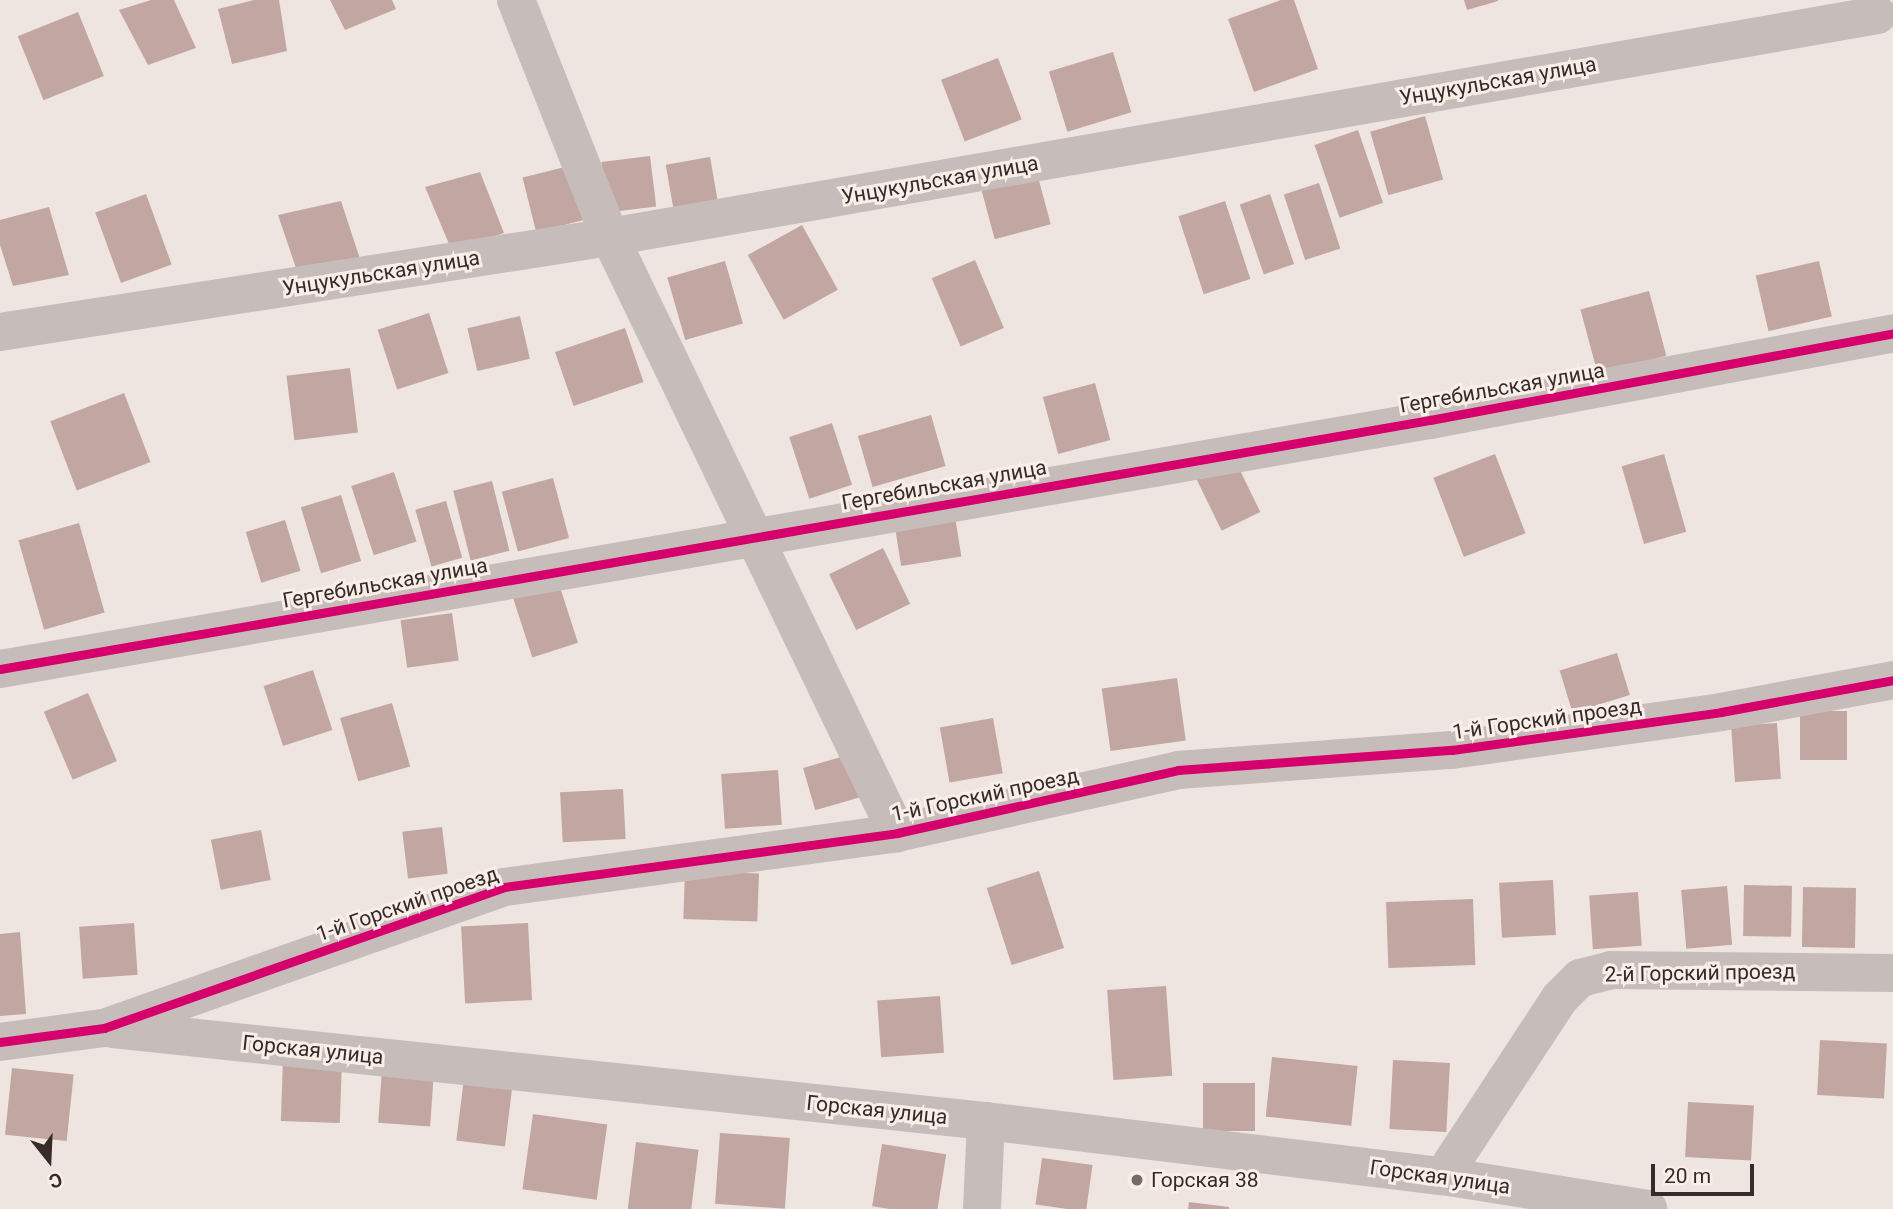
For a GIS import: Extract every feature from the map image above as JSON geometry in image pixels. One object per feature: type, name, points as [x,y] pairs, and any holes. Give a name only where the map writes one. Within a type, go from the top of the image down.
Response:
[{"type":"street","points":[[516,0],[610,237],[897,833]]},
{"type":"street","name":"Унцукульская улица","points":[[0,332],[610,237],[1878,15]]},
{"type":"street","name":"Гергебильская улица","points":[[0,669],[754,535],[1430,419],[1893,333]]},
{"type":"street","name":"1-й Горский проезд","points":[[104,1028],[504,887],[897,833],[1178,770],[1452,750],[1721,712],[1893,680]]},
{"type":"street","name":"2-й Горский проезд","points":[[1443,1176],[1560,998],[1580,978],[1611,970],[1893,973]]},
{"type":"street","points":[[0,1042],[104,1028]]},
{"type":"street","name":"Горская улица","points":[[104,1028],[986,1121],[1443,1176],[1648,1209]]},
{"type":"street","points":[[982,1209],[986,1121]]},
{"type":"building","points":[[151,0],[174,0],[196,48],[148,65],[119,10]]},
{"type":"building","points":[[254,0],[279,0],[287,51],[232,64],[218,9]]},
{"type":"building","points":[[330,0],[392,0],[396,9],[345,30]]},
{"type":"building","points":[[1281,0],[1294,0],[1318,69],[1254,92],[1228,19]]},
{"type":"building","points":[[1464,0],[1498,0],[1498,1],[1467,10]]},
{"type":"building","points":[[78,12],[104,76],[44,100],[18,36]]},
{"type":"building","points":[[1113,52],[1131,112],[1067,132],[1049,72]]},
{"type":"building","points":[[998,58],[1022,120],[965,141],[941,80]]},
{"type":"building","points":[[1425,116],[1443,179],[1388,195],[1370,132]]},
{"type":"building","points":[[1358,130],[1383,203],[1340,218],[1315,145]]},
{"type":"building","points":[[650,156],[656,207],[608,213],[601,162]]},
{"type":"building","points":[[710,157],[718,202],[674,210],[666,165]]},
{"type":"building","points":[[573,165],[587,219],[536,232],[523,178]]},
{"type":"building","points":[[480,172],[504,233],[452,251],[425,187]]},
{"type":"building","points":[[1037,173],[1051,224],[995,239],[981,188]]},
{"type":"building","points":[[1319,183],[1340,249],[1305,260],[1284,194]]},
{"type":"building","points":[[146,194],[172,264],[121,283],[95,212]]},
{"type":"building","points":[[1270,194],[1294,264],[1264,274],[1240,204]]},
{"type":"building","points":[[341,201],[360,259],[296,268],[278,215]]},
{"type":"building","points":[[1225,201],[1250,279],[1204,294],[1178,216]]},
{"type":"building","points":[[49,207],[69,275],[13,286],[0,245],[0,220]]},
{"type":"building","points":[[802,225],[838,290],[784,320],[748,255]]},
{"type":"building","points":[[975,260],[1004,328],[961,346],[932,278]]},
{"type":"building","points":[[725,261],[743,323],[685,340],[667,278]]},
{"type":"building","points":[[1819,261],[1832,317],[1768,331],[1756,276]]},
{"type":"building","points":[[1649,291],[1666,356],[1598,374],[1580,309]]},
{"type":"building","points":[[429,313],[448,373],[397,390],[378,330]]},
{"type":"building","points":[[520,316],[530,359],[477,371],[467,328]]},
{"type":"building","points":[[625,328],[644,382],[574,406],[555,352]]},
{"type":"building","points":[[350,368],[358,433],[294,440],[286,376]]},
{"type":"building","points":[[1095,383],[1110,440],[1058,454],[1043,397]]},
{"type":"building","points":[[124,393],[151,462],[77,490],[50,421]]},
{"type":"building","points":[[931,415],[946,466],[873,487],[858,436]]},
{"type":"building","points":[[832,423],[852,485],[809,499],[789,437]]},
{"type":"building","points":[[1495,454],[1525,533],[1464,557],[1433,478]]},
{"type":"building","points":[[1664,454],[1686,532],[1644,544],[1622,466]]},
{"type":"building","points":[[1234,458],[1260,512],[1222,531],[1195,477]]},
{"type":"building","points":[[394,472],[417,541],[374,555],[351,486]]},
{"type":"building","points":[[553,478],[569,538],[518,552],[502,492]]},
{"type":"building","points":[[492,481],[509,551],[471,561],[453,491]]},
{"type":"building","points":[[341,495],[361,561],[321,573],[301,507]]},
{"type":"building","points":[[446,501],[462,558],[432,567],[415,510]]},
{"type":"building","points":[[954,510],[961,556],[901,566],[894,520]]},
{"type":"building","points":[[285,520],[300,571],[261,583],[246,532]]},
{"type":"building","points":[[79,523],[105,612],[44,630],[18,540]]},
{"type":"building","points":[[883,548],[910,604],[856,630],[829,574]]},
{"type":"building","points":[[557,578],[578,643],[532,658],[511,593]]},
{"type":"building","points":[[452,613],[459,661],[407,668],[401,620]]},
{"type":"building","points":[[1617,653],[1630,695],[1572,713],[1560,671]]},
{"type":"building","points":[[313,670],[332,730],[283,746],[264,686]]},
{"type":"building","points":[[1177,678],[1186,740],[1111,751],[1102,689]]},
{"type":"building","points":[[88,693],[117,761],[73,780],[44,712]]},
{"type":"building","points":[[392,703],[410,766],[358,781],[340,718]]},
{"type":"building","points":[[1800,711],[1847,711],[1847,760],[1800,760]]},
{"type":"building","points":[[993,718],[1003,773],[950,783],[940,727]]},
{"type":"building","points":[[1777,723],[1781,779],[1735,782],[1731,726]]},
{"type":"building","points":[[855,753],[867,795],[815,810],[803,768]]},
{"type":"building","points":[[778,770],[782,825],[725,829],[721,774]]},
{"type":"building","points":[[623,789],[626,839],[563,842],[560,792]]},
{"type":"building","points":[[442,827],[448,874],[408,879],[402,832]]},
{"type":"building","points":[[261,830],[271,880],[221,890],[211,840]]},
{"type":"building","points":[[685,871],[759,874],[757,922],[683,919]]},
{"type":"building","points":[[1039,871],[1064,948],[1012,965],[987,888]]},
{"type":"building","points":[[1553,880],[1556,935],[1502,938],[1499,883]]},
{"type":"building","points":[[1744,885],[1792,886],[1791,937],[1743,936]]},
{"type":"building","points":[[1727,886],[1732,945],[1686,949],[1681,890]]},
{"type":"building","points":[[1803,887],[1856,888],[1855,948],[1802,947]]},
{"type":"building","points":[[1638,892],[1642,946],[1593,949],[1589,895]]},
{"type":"building","points":[[1473,899],[1475,965],[1388,968],[1386,902]]},
{"type":"building","points":[[134,923],[138,975],[83,979],[79,927]]},
{"type":"building","points":[[528,923],[532,1000],[465,1003],[461,927]]},
{"type":"building","points":[[20,932],[26,1014],[0,1016],[0,934]]},
{"type":"building","points":[[1166,986],[1172,1076],[1113,1080],[1107,990]]},
{"type":"building","points":[[940,996],[944,1053],[881,1057],[877,1000]]},
{"type":"building","points":[[1820,1040],[1887,1044],[1884,1098],[1817,1095]]},
{"type":"building","points":[[1272,1057],[1358,1066],[1351,1126],[1266,1117]]},
{"type":"building","points":[[283,1059],[342,1061],[340,1123],[281,1121]]},
{"type":"building","points":[[1393,1060],[1450,1063],[1446,1132],[1389,1129]]},
{"type":"building","points":[[12,1068],[74,1074],[67,1141],[5,1135]]},
{"type":"building","points":[[382,1069],[434,1073],[430,1126],[378,1123]]},
{"type":"building","points":[[464,1078],[513,1084],[505,1147],[456,1141]]},
{"type":"building","points":[[1203,1083],[1255,1083],[1255,1131],[1203,1131]]},
{"type":"building","points":[[1688,1102],[1754,1105],[1751,1160],[1685,1157]]},
{"type":"building","points":[[533,1114],[607,1124],[597,1200],[522,1189]]},
{"type":"building","points":[[720,1133],[790,1138],[785,1209],[715,1204]]},
{"type":"building","points":[[636,1142],[699,1150],[691,1209],[628,1209]]},
{"type":"building","points":[[882,1144],[946,1154],[938,1209],[872,1206]]},
{"type":"building","points":[[1042,1158],[1093,1165],[1086,1209],[1035,1205]]},
{"type":"building","points":[[1189,1202],[1229,1207],[1229,1209],[1188,1209]]},
{"type":"cycle path","points":[[0,669],[1430,420],[1893,333]]},
{"type":"cycle path","points":[[0,1042],[104,1028],[504,887],[897,833],[1178,770],[1452,750],[1721,712],[1893,680]]},
{"type":"place","name":"Горская 38","points":[[1137,1180]]}]
